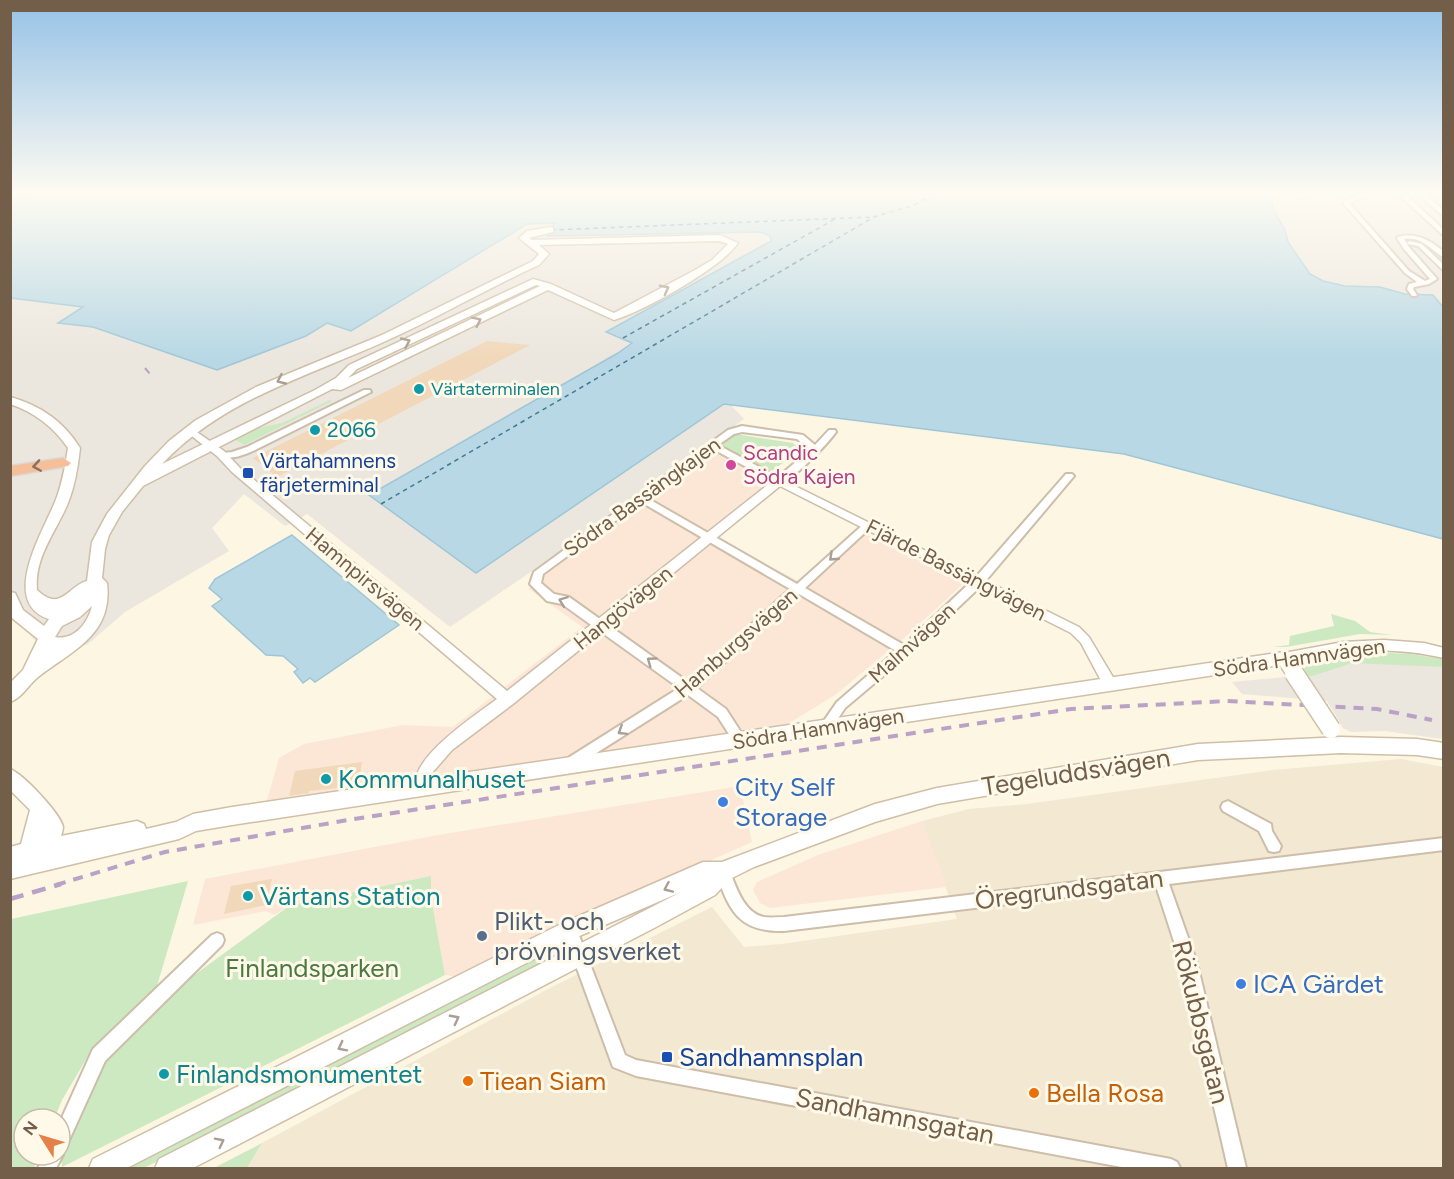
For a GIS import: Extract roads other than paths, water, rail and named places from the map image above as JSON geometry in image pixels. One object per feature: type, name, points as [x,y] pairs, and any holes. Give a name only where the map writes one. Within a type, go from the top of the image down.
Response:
[{"type":"highway","points":[[10,471],[68,462]]},
{"type":"main road","points":[[29,675],[54,623],[72,614],[92,595],[97,548],[105,528],[156,463],[178,441],[234,402],[292,375],[336,360],[441,312],[465,296],[536,263],[543,256],[543,252],[537,248]]},
{"type":"main road","points":[[141,482],[168,466],[319,392],[340,380],[353,367],[536,281],[614,316],[714,263],[731,248]]},
{"type":"main road","points":[[10,400],[29,407],[46,418],[68,462],[52,507],[25,556],[18,587],[23,604],[36,613],[45,615],[89,614],[94,624]]},
{"type":"main road","points":[[25,556],[28,588],[38,601],[53,605],[70,601],[81,594],[88,585],[96,560]]},
{"type":"main road","points":[[10,695],[29,675],[72,642],[84,636],[94,624],[101,588],[96,560]]},
{"type":"main road","points":[[10,597],[17,614],[46,638],[55,644],[72,642]]},
{"type":"main road","points":[[1284,658],[1341,745]]},
{"type":"main road","name":"Södra Hamnvägen","points":[[49,847],[169,823],[193,823],[1284,658]]},
{"type":"main road","name":"Tegeluddsvägen","points":[[168,1168],[708,888],[723,872],[759,856],[875,813],[983,786],[1198,752],[1341,745],[1417,747],[1443,752]]},
{"type":"main road","points":[[10,777],[33,799],[54,828],[49,847],[25,857]]},
{"type":"main road","points":[[25,857],[40,809]]},
{"type":"main road","name":"Södra Hamnvägen","points":[[10,870],[25,857],[179,830],[193,823]]},
{"type":"main road","name":"Tegeluddsvägen","points":[[102,1168],[570,930],[703,872],[723,872]]},
{"type":"street","points":[[1386,248],[1407,272],[1423,283]]},
{"type":"street","points":[[1406,248],[1434,279],[1411,285],[1410,290],[1414,295]]},
{"type":"street","points":[[1413,248],[1418,259]]},
{"type":"street","points":[[1423,248],[1443,269]]},
{"type":"street","points":[[225,455],[242,453],[367,392]]},
{"type":"street","name":"Södra Bassängkajen","points":[[601,625],[565,600],[551,597],[535,584],[538,572],[731,432],[742,429],[800,437],[814,449]]},
{"type":"street","name":"Hamnpirsvägen","points":[[191,431],[209,446],[225,455],[236,470],[508,700]]},
{"type":"street","name":"Hangövägen","points":[[423,788],[425,770],[447,746],[710,538],[779,481],[832,432]]},
{"type":"street","name":"Hamnpirsvägen","points":[[178,441],[209,446]]},
{"type":"street","points":[[713,446],[779,481]]},
{"type":"street","name":"Malmvägen","points":[[825,728],[841,705],[905,651],[979,581],[1069,477]]},
{"type":"street","name":"Fjärde Bassängvägen","points":[[779,481],[1075,630],[1085,640],[1110,684]]},
{"type":"street","points":[[640,498],[905,651]]},
{"type":"street","name":"Hamburgsvägen","points":[[564,767],[689,688],[868,525]]},
{"type":"street","points":[[601,625],[722,713],[740,741]]},
{"type":"street","name":"Södra Hamnvägen","points":[[1284,658],[1378,644],[1415,647],[1443,653]]},
{"type":"street","points":[[1228,807],[1266,828],[1265,832],[1274,846]]},
{"type":"street","name":"Öregrundsgatan","points":[[723,872],[743,912],[755,921],[764,924],[827,919],[1443,844]]},
{"type":"street","name":"Rökubbsgatan","points":[[1160,878],[1189,963],[1237,1168]]},
{"type":"street","points":[[570,930],[579,955]]},
{"type":"street","points":[[72,1115],[99,1055],[217,940]]},
{"type":"street","name":"Sandhamnsgatan","points":[[579,955],[619,1061],[636,1068],[1171,1168]]},
{"type":"water","points":[[11,248],[487,248],[351,331],[327,323],[306,336],[217,370],[93,327],[58,323],[83,307],[11,298]]},
{"type":"water","points":[[758,248],[1292,248],[1310,274],[1323,281],[1345,286],[1380,287],[1405,294],[1433,295],[1443,307],[1443,539],[1124,454],[724,404],[476,573],[369,495],[632,343],[606,332]]},
{"type":"water","points":[[292,535],[399,625],[315,682],[310,678],[303,683],[294,672],[298,669],[283,656],[266,655],[212,606],[222,599],[209,588],[215,579]]},
{"type":"railway","points":[[145,368],[150,374]]},
{"type":"railway","points":[[56,885],[165,852],[354,819],[1071,709],[1227,701],[1377,709],[1432,720]]},
{"type":"railway","points":[[10,899],[61,884]]},
{"type":"place","name":"Värtaterminalen","points":[[419,389]]},
{"type":"place","name":"2066","points":[[315,430]]},
{"type":"place","name":"Scandic Södra Kajen","points":[[731,465]]},
{"type":"place","name":"Värtahamnens färjeterminal","points":[[248,473]]},
{"type":"place","name":"Kommunalhuset","points":[[326,779]]},
{"type":"place","name":"City Self Storage","points":[[723,802]]},
{"type":"place","name":"Värtans Station","points":[[248,896]]},
{"type":"place","name":"Plikt- och prövningsverket","points":[[482,936]]},
{"type":"place","name":"ICA Gärdet","points":[[1241,984]]},
{"type":"place","name":"Sandhamnsplan","points":[[667,1057]]},
{"type":"place","name":"Finlandsmonumentet","points":[[164,1074]]},
{"type":"place","name":"Tiean Siam","points":[[468,1081]]},
{"type":"place","name":"Bella Rosa","points":[[1034,1093]]},
{"type":"park label","name":"Finlandsparken","points":[[312,968]]}]
